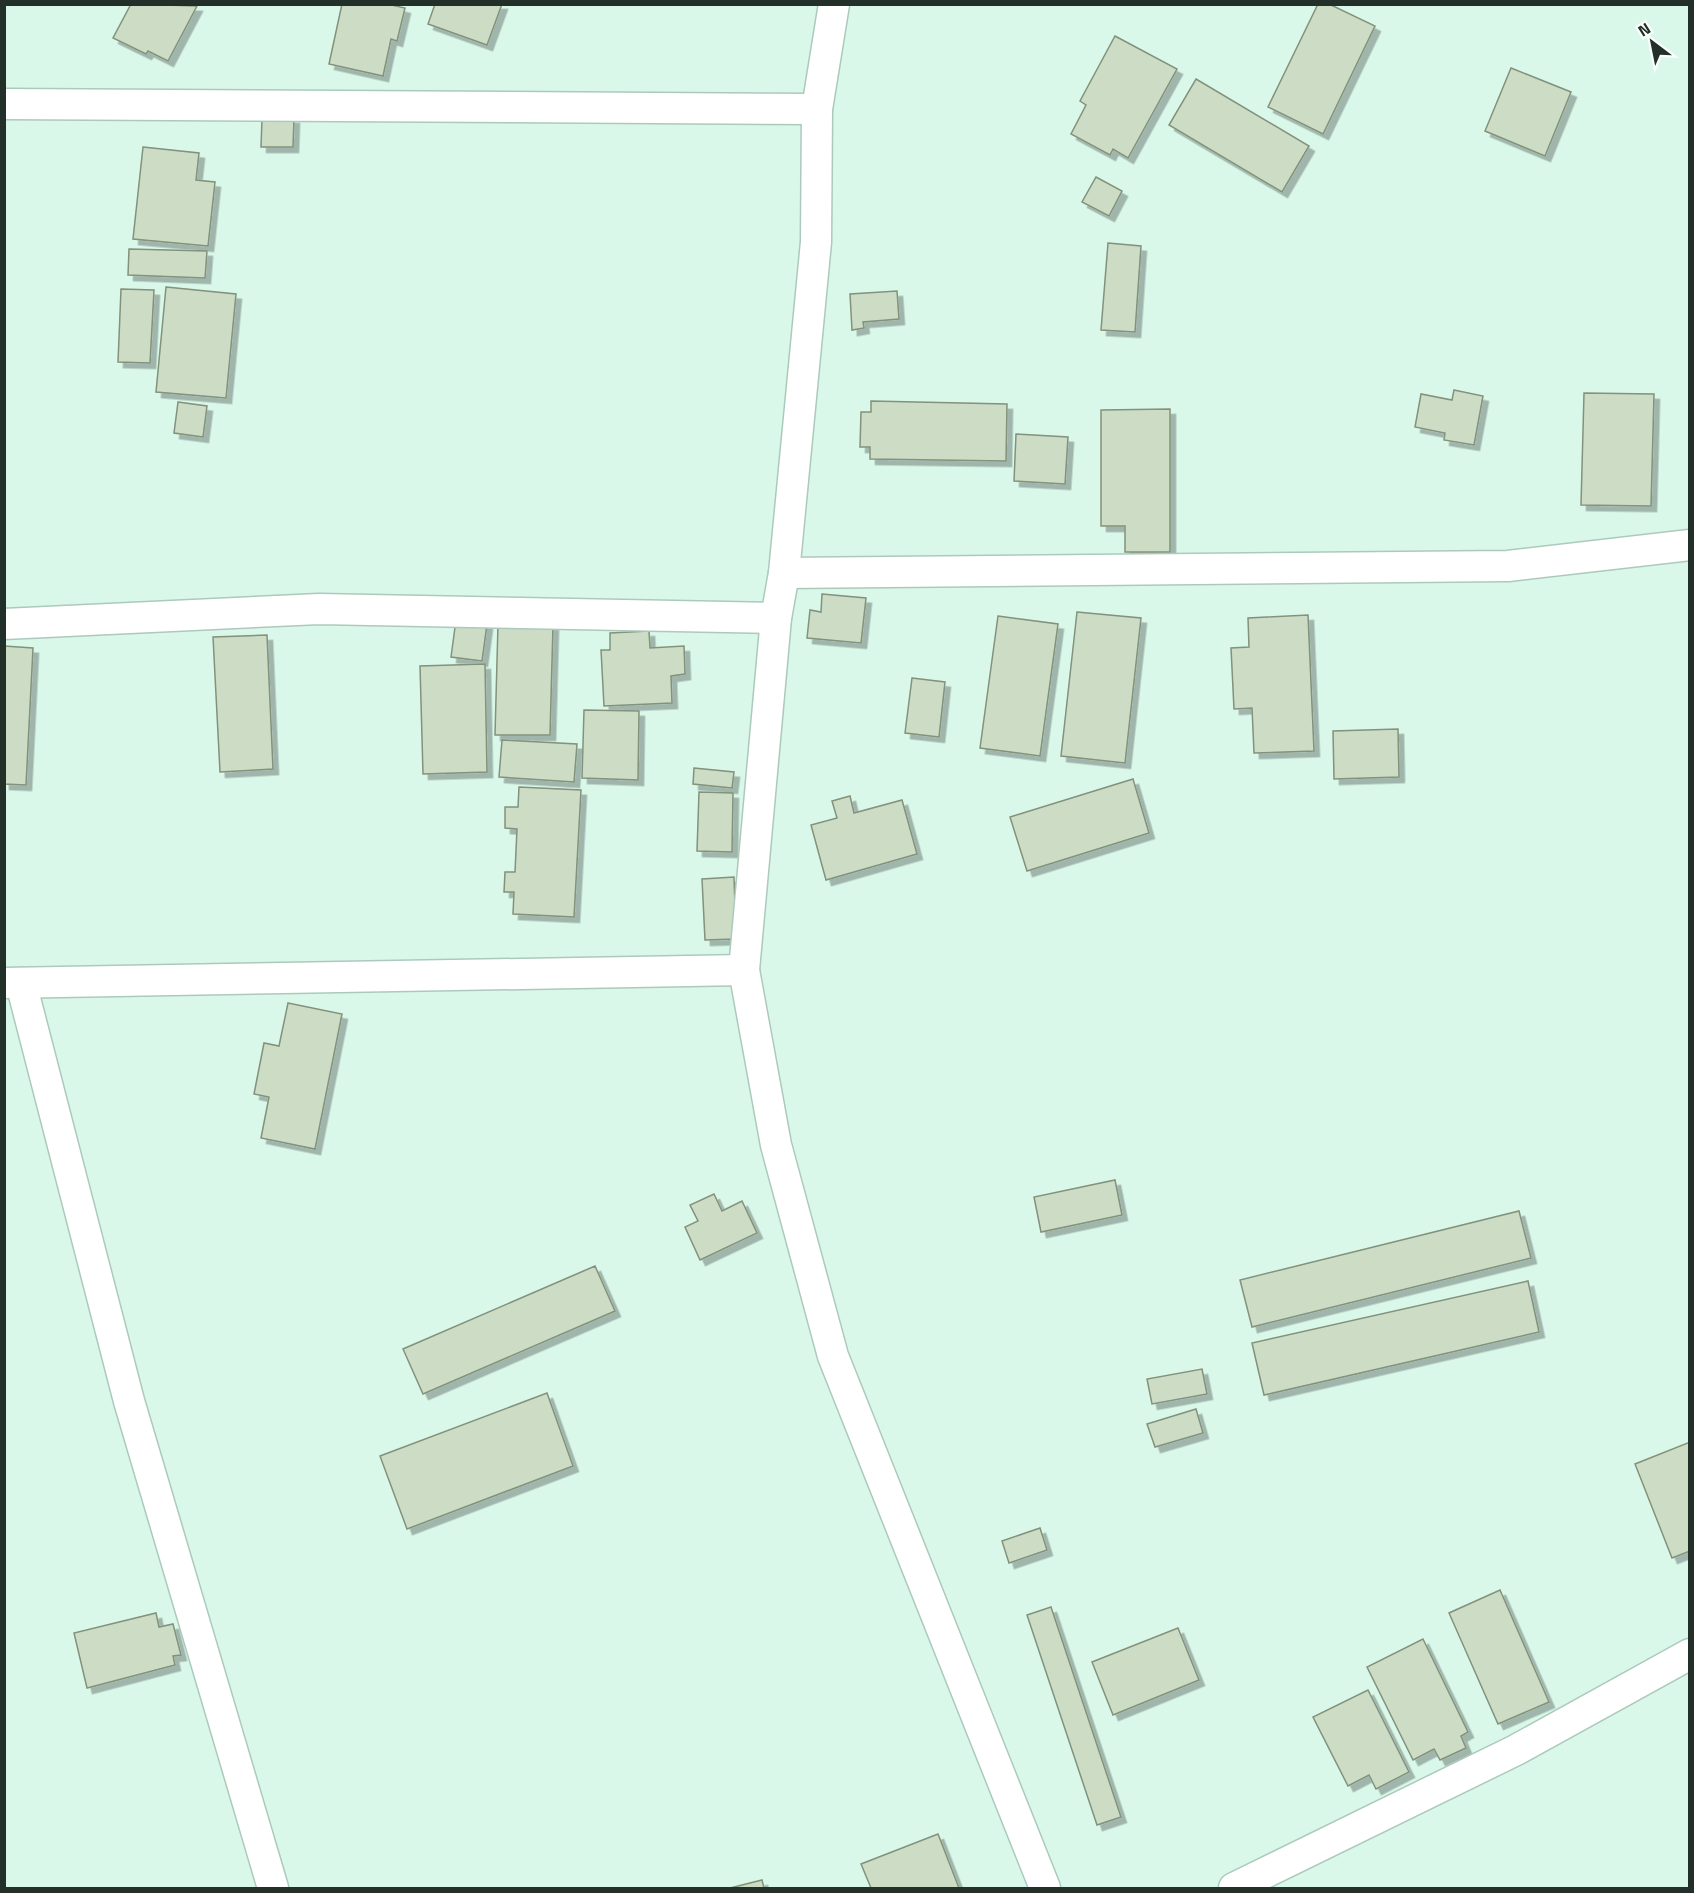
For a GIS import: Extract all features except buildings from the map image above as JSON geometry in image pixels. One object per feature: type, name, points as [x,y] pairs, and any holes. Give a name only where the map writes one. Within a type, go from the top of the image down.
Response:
[{"type":"street","points":[[834,4],[817,109],[816,242],[784,573],[776,618],[744,970],[776,1145],[833,1356],[1045,1888]]},
{"type":"street","points":[[4,104],[817,109]]},
{"type":"street","points":[[784,573],[1508,566],[1689,545]]},
{"type":"street","points":[[4,624],[319,609],[776,618]]},
{"type":"street","points":[[273,1888],[129,1401],[13,983],[744,970]]},
{"type":"street","points":[[1234,1888],[1516,1750],[1689,1654]]}]
